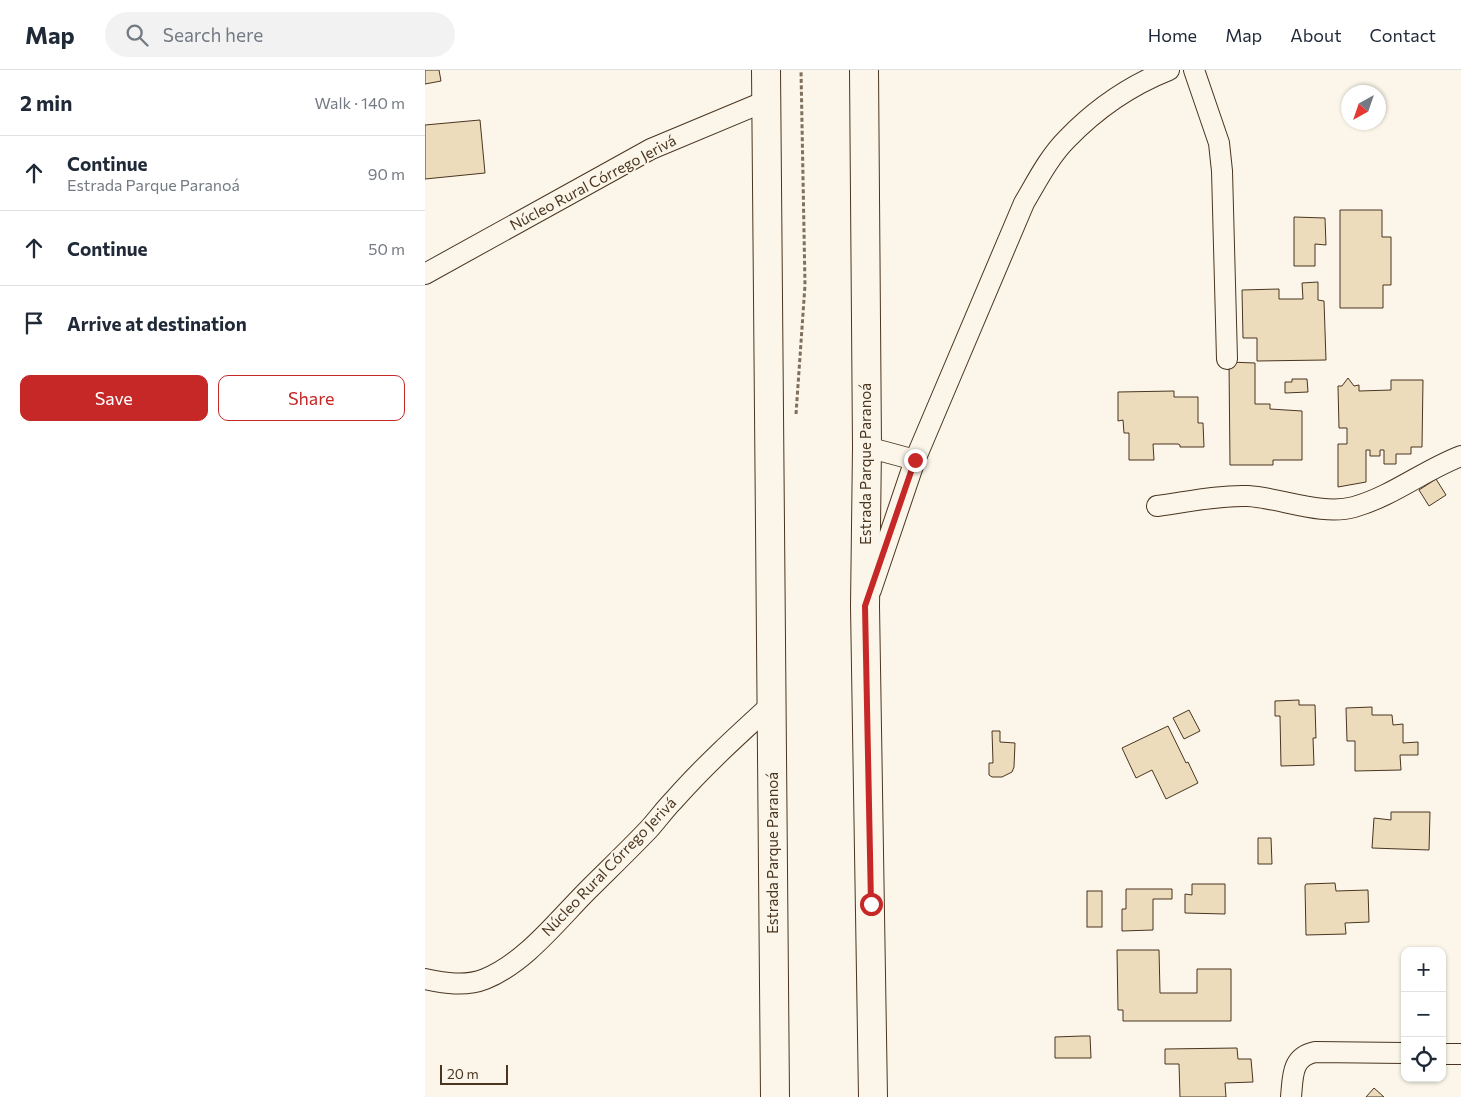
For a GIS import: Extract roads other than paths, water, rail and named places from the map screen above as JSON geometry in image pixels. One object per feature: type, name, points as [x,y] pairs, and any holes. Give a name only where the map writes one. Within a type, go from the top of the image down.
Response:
[{"type":"main road","name":"Estrada Parque Paranoá","points":[[766,70],[775,1097]]},
{"type":"main road","name":"Estrada Parque Paranoá","points":[[863,70],[867,447],[865,606],[873,1097]]},
{"type":"street","points":[[865,606],[915,460],[1024,204],[1042,172],[1066,139],[1105,105],[1150,78],[1169,70]]},
{"type":"street","points":[[1194,70],[1219,143],[1222,171],[1227,359]]},
{"type":"street","name":"Núcleo Rural Córrego Jerivá","points":[[425,274],[651,149],[766,101]]},
{"type":"street","points":[[867,447],[915,460]]},
{"type":"street","points":[[1157,506],[1223,497],[1247,496],[1270,498],[1310,507],[1353,507],[1397,489],[1443,462],[1461,456]]},
{"type":"street","name":"Núcleo Rural Córrego Jerivá","points":[[425,979],[446,984],[483,980],[516,960],[538,942],[650,828],[673,800],[720,751],[772,704]]},
{"type":"street","points":[[1291,1097],[1294,1071],[1297,1064],[1307,1054],[1315,1052],[1401,1053]]},
{"type":"street","points":[[1446,1054],[1461,1054]]}]
